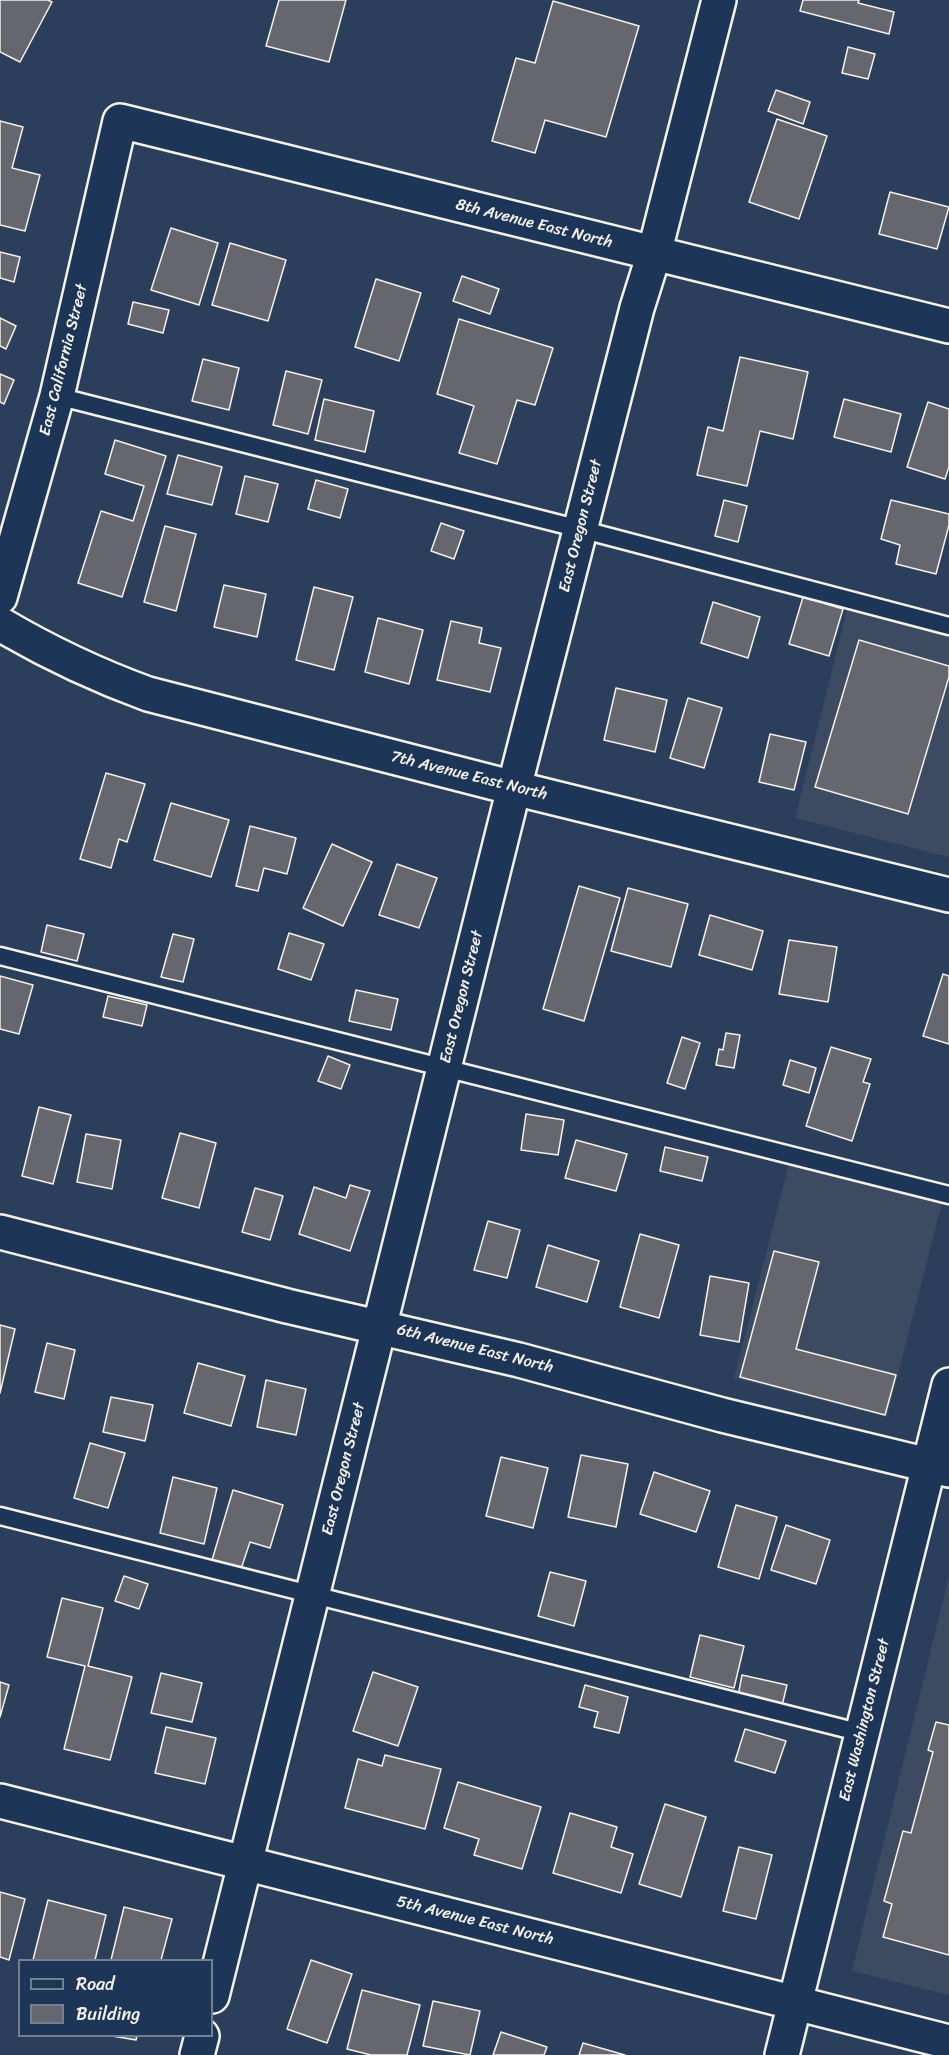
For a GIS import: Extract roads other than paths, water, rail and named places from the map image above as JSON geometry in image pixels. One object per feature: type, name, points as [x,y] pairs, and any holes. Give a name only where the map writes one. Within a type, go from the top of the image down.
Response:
[{"type":"street","name":"East Oregon Street","points":[[213,1992],[514,788],[637,308],[654,254],[719,0]]},
{"type":"street","name":"8th Avenue East North","points":[[120,121],[949,326]]},
{"type":"street","name":"East California Street","points":[[0,597],[57,396],[120,121]]},
{"type":"street","name":"7th Avenue East North","points":[[0,624],[40,648],[94,674],[148,694],[514,788],[949,895]]},
{"type":"street","name":"6th Avenue East North","points":[[0,1232],[287,1306],[519,1360],[939,1468]]},
{"type":"street","name":"East Washington Street","points":[[782,2055],[862,1733],[939,1468],[949,1385]]},
{"type":"street","name":"5th Avenue East North","points":[[0,1801],[949,2042]]},
{"type":"street","points":[[197,2055],[202,2037]]},
{"type":"lane","points":[[57,396],[949,626]]},
{"type":"lane","points":[[0,956],[949,1195]]},
{"type":"lane","points":[[0,1516],[862,1733]]}]
